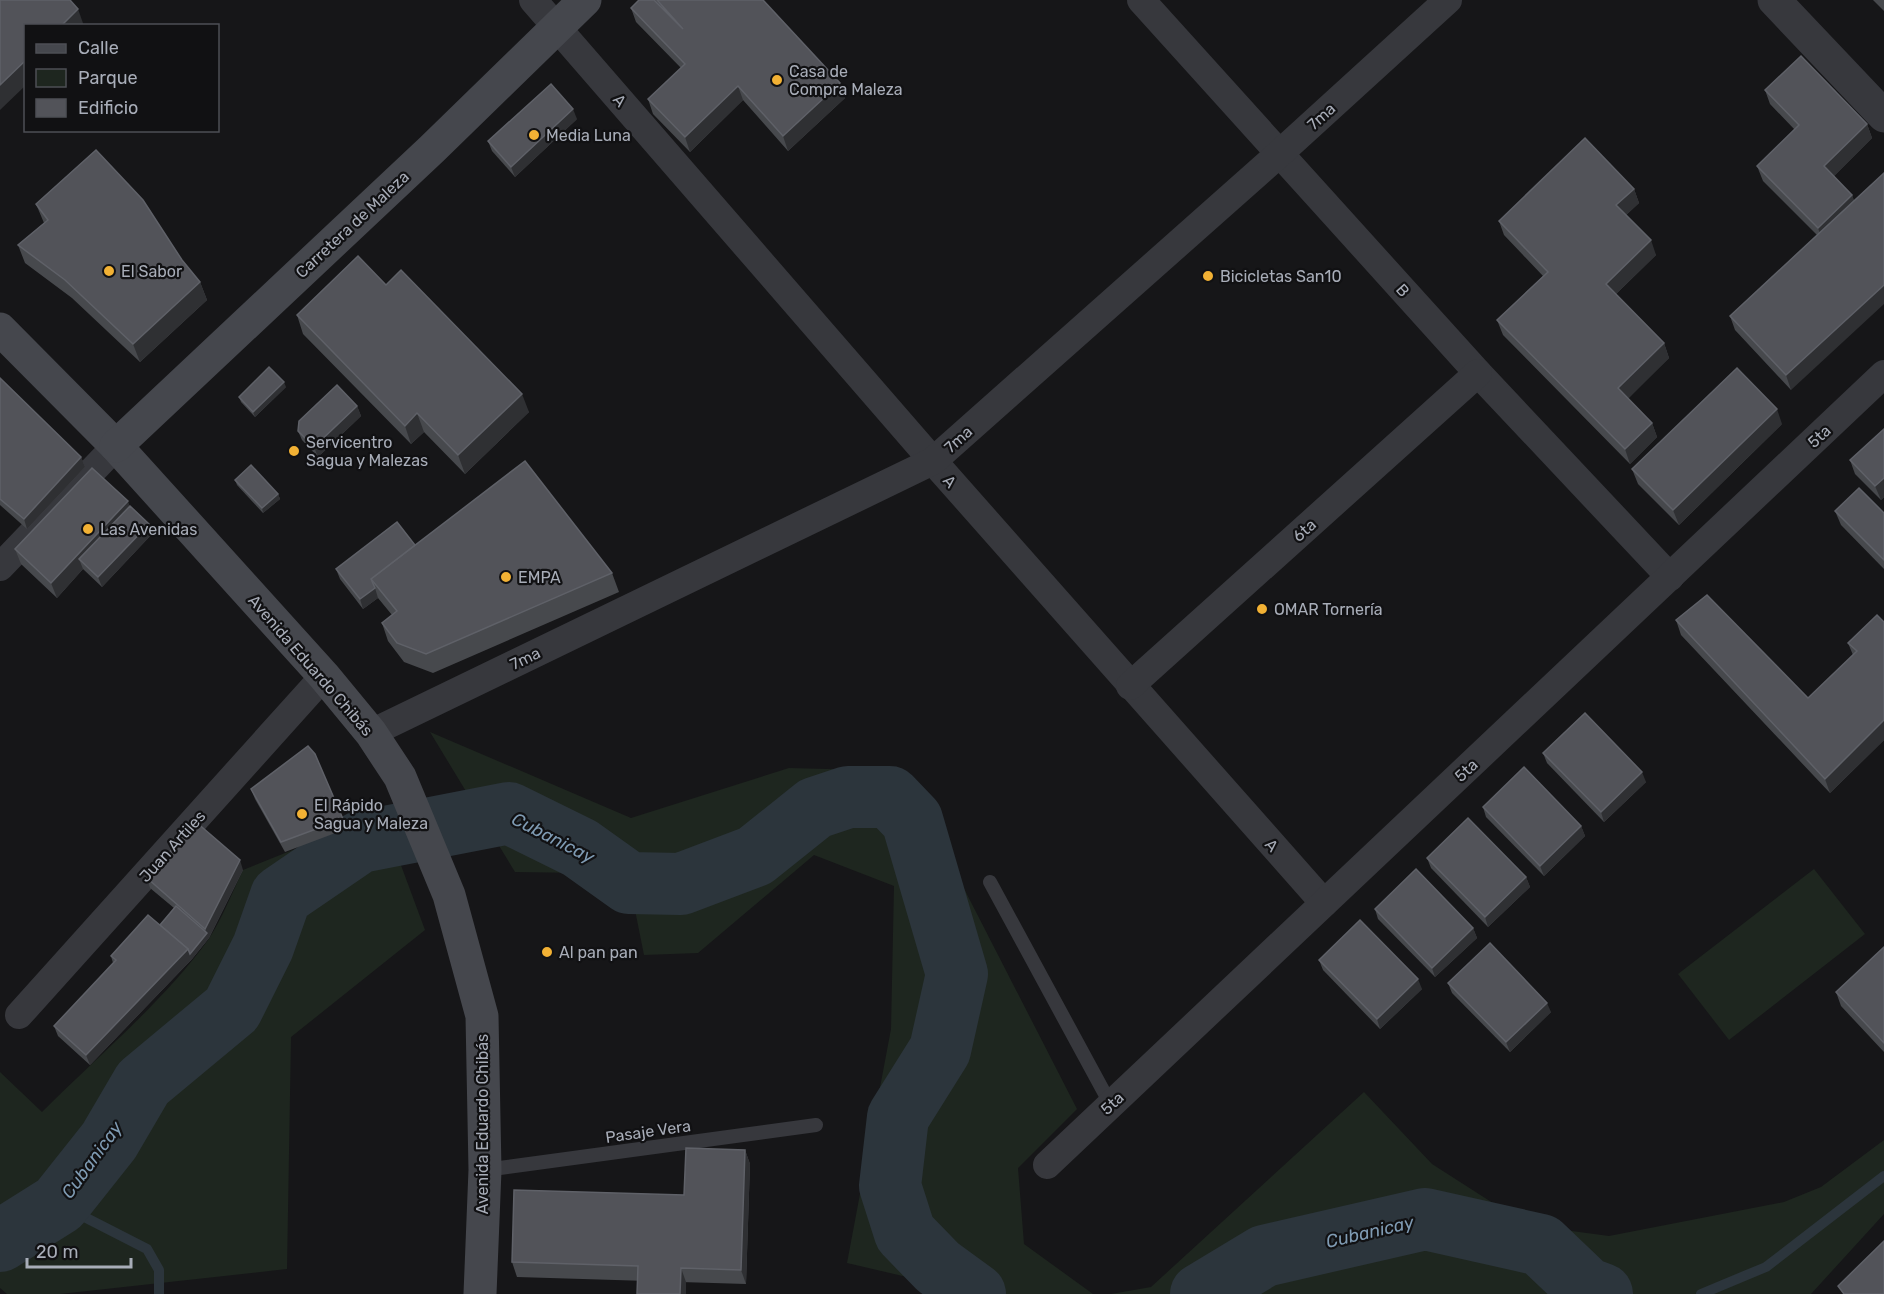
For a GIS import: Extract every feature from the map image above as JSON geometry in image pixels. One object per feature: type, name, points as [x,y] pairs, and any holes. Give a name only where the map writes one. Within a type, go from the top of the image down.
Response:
[{"type":"main road","name":"Carretera de Maleza","points":[[116,446],[432,149],[585,0]]},
{"type":"main road","name":"Avenida Eduardo Chibás","points":[[0,329],[116,446],[324,676],[371,733],[400,777],[448,895],[482,1016],[485,1170],[480,1294]]},
{"type":"street","name":"A","points":[[533,0],[1130,686],[1324,903]]},
{"type":"street","name":"B","points":[[1141,0],[1478,373],[1670,577]]},
{"type":"street","name":"7ma","points":[[371,733],[933,461],[1280,154],[1448,0]]},
{"type":"street","points":[[1774,0],[1884,116]]},
{"type":"street","name":"6ta","points":[[1130,686],[1478,373]]},
{"type":"street","name":"5ta","points":[[1047,1165],[1884,374]]},
{"type":"street","points":[[0,567],[116,446]]},
{"type":"street","name":"Juan Artiles","points":[[19,1015],[324,676]]},
{"type":"lane","points":[[990,882],[1111,1105]]},
{"type":"lane","name":"Pasaje Vera","points":[[485,1170],[816,1125]]},
{"type":"green space","points":[[430,732],[631,818],[789,768],[866,770],[913,789],[1077,1109],[1018,1168],[1024,1244],[1093,1294],[953,1294],[937,1284],[847,1263],[891,1029],[894,886],[814,855],[698,953],[644,955],[634,905],[585,873],[515,872]]},
{"type":"green space","points":[[382,814],[425,930],[291,1037],[287,1269],[60,1294],[7,1294],[0,1288],[0,1072],[42,1112],[150,1007],[190,963],[213,932],[243,870]]},
{"type":"green space","points":[[1814,869],[1865,934],[1729,1040],[1678,974]]},
{"type":"green space","points":[[1364,1092],[1432,1164],[1527,1225],[1609,1236],[1784,1202],[1821,1187],[1884,1140],[1884,1214],[1811,1294],[1111,1294],[1151,1287]]},
{"type":"building","points":[[0,0],[70,0],[78,9],[63,24],[24,24],[24,62],[0,85]]},
{"type":"building","name":"Casa de Compra Maleza","points":[[639,0],[654,0],[683,29],[657,0],[763,0],[840,83],[783,136],[738,86],[685,137],[648,99],[685,64],[631,8]]},
{"type":"building","points":[[1801,56],[1867,124],[1824,166],[1852,195],[1818,228],[1757,166],[1799,125],[1765,90]]},
{"type":"building","name":"Media Luna","points":[[551,84],[573,109],[511,167],[488,141]]},
{"type":"building","points":[[1585,138],[1634,189],[1616,205],[1651,240],[1606,284],[1664,343],[1618,388],[1652,423],[1625,449],[1497,320],[1548,272],[1499,221]]},
{"type":"building","name":"El Sabor","points":[[96,150],[143,200],[182,260],[200,282],[133,344],[65,280],[18,245],[48,220],[36,204]]},
{"type":"building","points":[[1884,173],[1884,285],[1786,375],[1730,316]]},
{"type":"building","points":[[358,256],[386,285],[401,270],[522,394],[458,455],[417,413],[405,426],[297,315]]},
{"type":"building","points":[[269,367],[284,382],[253,412],[239,397]]},
{"type":"building","points":[[1737,368],[1777,409],[1673,510],[1632,469]]},
{"type":"building","points":[[0,378],[81,457],[24,519],[0,499]]},
{"type":"building","points":[[337,385],[357,406],[314,447],[298,431],[299,421]]},
{"type":"building","points":[[1884,429],[1884,478],[1875,486],[1850,460]]},
{"type":"building","name":"EMPA","points":[[525,461],[612,573],[426,654],[397,643],[382,623],[397,611],[371,579]]},
{"type":"building","points":[[251,465],[278,494],[262,508],[235,480]]},
{"type":"building","name":"Las Avenidas","points":[[92,468],[128,501],[51,583],[15,549]]},
{"type":"building","points":[[1859,488],[1884,513],[1884,560],[1835,511]]},
{"type":"building","points":[[130,506],[149,524],[98,577],[79,559]]},
{"type":"building","points":[[397,522],[415,545],[371,579],[375,588],[360,599],[336,569]]},
{"type":"building","points":[[1707,595],[1808,698],[1857,651],[1848,643],[1877,615],[1884,622],[1884,720],[1825,779],[1676,620]]},
{"type":"building","points":[[1585,713],[1642,772],[1601,812],[1543,753]]},
{"type":"building","name":"El Rápido Sagua y Maleza","points":[[308,746],[315,754],[343,819],[281,842],[251,789]]},
{"type":"building","points":[[1524,767],[1581,826],[1540,866],[1483,807]]},
{"type":"building","points":[[1468,818],[1526,877],[1485,917],[1427,858]]},
{"type":"building","points":[[196,822],[240,860],[205,929],[147,878]]},
{"type":"building","points":[[1416,869],[1473,928],[1432,968],[1375,909]]},
{"type":"building","points":[[176,906],[207,933],[190,954],[188,949],[160,925]]},
{"type":"building","points":[[148,915],[188,949],[86,1055],[54,1026],[116,960],[111,956]]},
{"type":"building","points":[[1360,920],[1418,979],[1377,1019],[1319,960]]},
{"type":"building","points":[[1490,943],[1547,1003],[1506,1042],[1448,983]]},
{"type":"building","points":[[1884,947],[1884,1043],[1836,992]]},
{"type":"building","points":[[686,1148],[745,1150],[741,1270],[681,1268],[680,1294],[637,1294],[638,1266],[512,1262],[514,1190],[684,1195]]},
{"type":"building","points":[[1884,1241],[1884,1294],[1844,1294],[1838,1286]]},
{"type":"waterway","name":"Cubanicay","points":[[0,1241],[59,1204],[109,1141],[143,1083],[232,1009],[263,947],[281,896],[360,842],[509,813],[580,848],[629,883],[681,884],[755,856],[815,808],[848,797],[890,797],[912,820],[957,974],[940,1050],[898,1117],[890,1186],[905,1233],[938,1267],[975,1294]]},
{"type":"waterway","points":[[1701,1294],[1766,1267],[1884,1176]]},
{"type":"waterway","points":[[59,1204],[147,1249],[159,1270],[159,1294]]},
{"type":"waterway","name":"Cubanicay","points":[[1201,1294],[1264,1256],[1425,1219],[1541,1245],[1586,1288],[1602,1294]]},
{"type":"place","name":"Casa de Compra Maleza","points":[[777,80]]},
{"type":"place","name":"Media Luna","points":[[534,135]]},
{"type":"place","name":"El Sabor","points":[[109,271]]},
{"type":"place","name":"Bicicletas San10","points":[[1208,276]]},
{"type":"place","name":"Servicentro Sagua y Malezas","points":[[294,451]]},
{"type":"place","name":"Las Avenidas","points":[[88,529]]},
{"type":"place","name":"EMPA","points":[[506,577]]},
{"type":"place","name":"OMAR Tornería","points":[[1262,609]]},
{"type":"place","name":"El Rápido Sagua y Maleza","points":[[302,814]]},
{"type":"place","name":"Al pan pan","points":[[547,952]]}]
